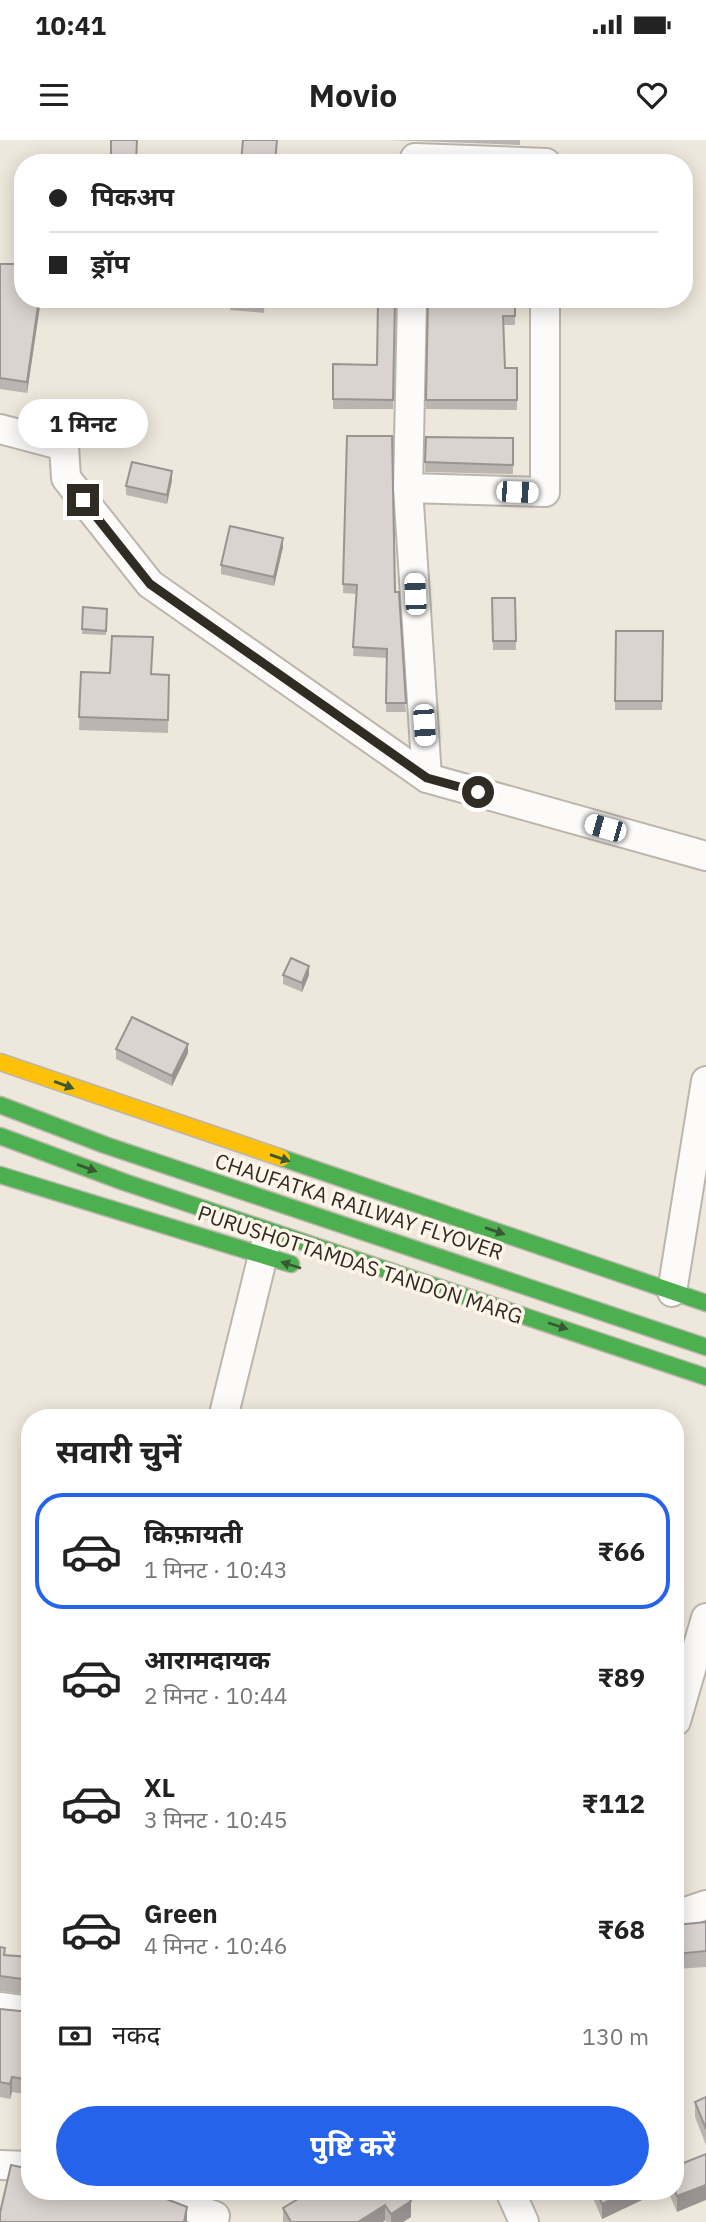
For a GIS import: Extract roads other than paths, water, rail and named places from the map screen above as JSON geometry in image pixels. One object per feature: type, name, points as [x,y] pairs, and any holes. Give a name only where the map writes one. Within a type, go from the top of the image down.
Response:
[{"type":"main road","points":[[0,1062],[706,1303]]},
{"type":"main road","name":"CHAUFATKA RAILWAY FLYOVER","points":[[0,1105],[105,1145],[706,1347]]},
{"type":"main road","points":[[0,1136],[124,1182],[266,1242],[706,1377]]},
{"type":"main road","name":"PURUSHOTTAMDAS TANDON MARG","points":[[0,1175],[266,1242],[301,1268]]},
{"type":"street","points":[[412,308],[408,488],[427,778]]},
{"type":"street","points":[[408,488],[545,492],[545,308]]},
{"type":"street","points":[[0,429],[64,446],[66,478],[150,584],[427,778],[706,856]]},
{"type":"street","points":[[672,1292],[706,1081]]},
{"type":"street","points":[[225,1409],[266,1242]]},
{"type":"street","points":[[684,1694],[706,1618]]},
{"type":"street","points":[[684,1912],[706,1905]]},
{"type":"street","points":[[0,2007],[21,2010]]},
{"type":"street","points":[[0,2165],[21,2166]]},
{"type":"street","points":[[180,2200],[218,2210]]},
{"type":"street","points":[[514,2200],[524,2222]]}]
